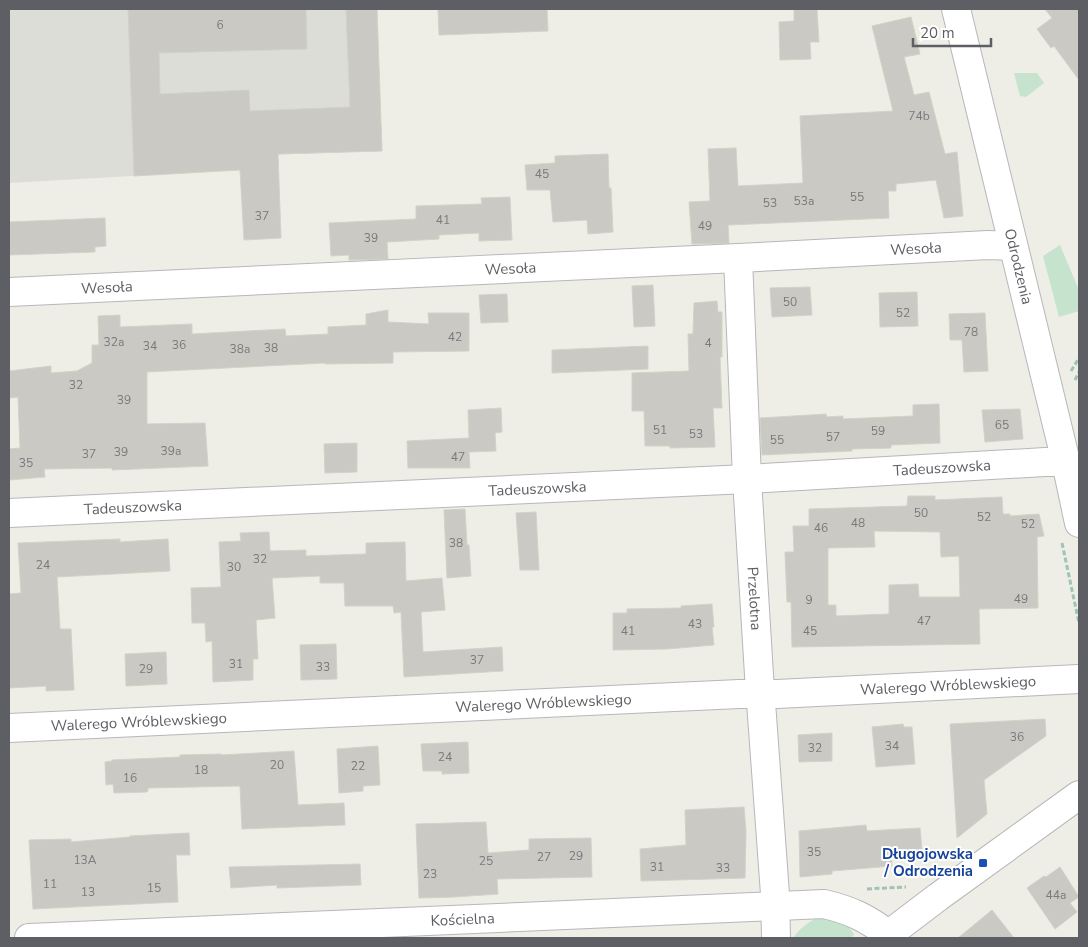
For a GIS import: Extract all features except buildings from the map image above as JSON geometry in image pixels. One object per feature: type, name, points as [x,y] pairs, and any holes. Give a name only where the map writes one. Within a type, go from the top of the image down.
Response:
[{"type":"street","name":"Odrodzenia","points":[[956,9],[1066,462],[1079,524]]},
{"type":"street","name":"Wesoła","points":[[9,292],[988,245],[1013,246]]},
{"type":"street","name":"Przelotna","points":[[738,258],[747,479],[776,938]]},
{"type":"street","name":"Tadeuszowska","points":[[9,513],[747,479],[1066,462]]},
{"type":"street","name":"Walerego Wróblewskiego","points":[[9,728],[1079,679]]},
{"type":"street","points":[[887,936],[1079,794]]},
{"type":"street","name":"Kościelna","points":[[29,938],[824,904],[844,909],[863,917],[878,926],[887,936]]},
{"type":"shaded area","points":[[9,9],[377,9],[382,151],[264,155],[253,169],[9,183]]},
{"type":"green space","points":[[1014,73],[1037,73],[1044,83],[1026,97],[1020,96]]},
{"type":"green space","points":[[1060,245],[1079,290],[1079,311],[1059,317],[1043,256]]},
{"type":"green space","points":[[819,917],[835,919],[844,923],[854,935],[850,938],[793,938],[804,926]]},
{"type":"place","name":"Długojowska / Odrodzenia","points":[[983,863]]}]
